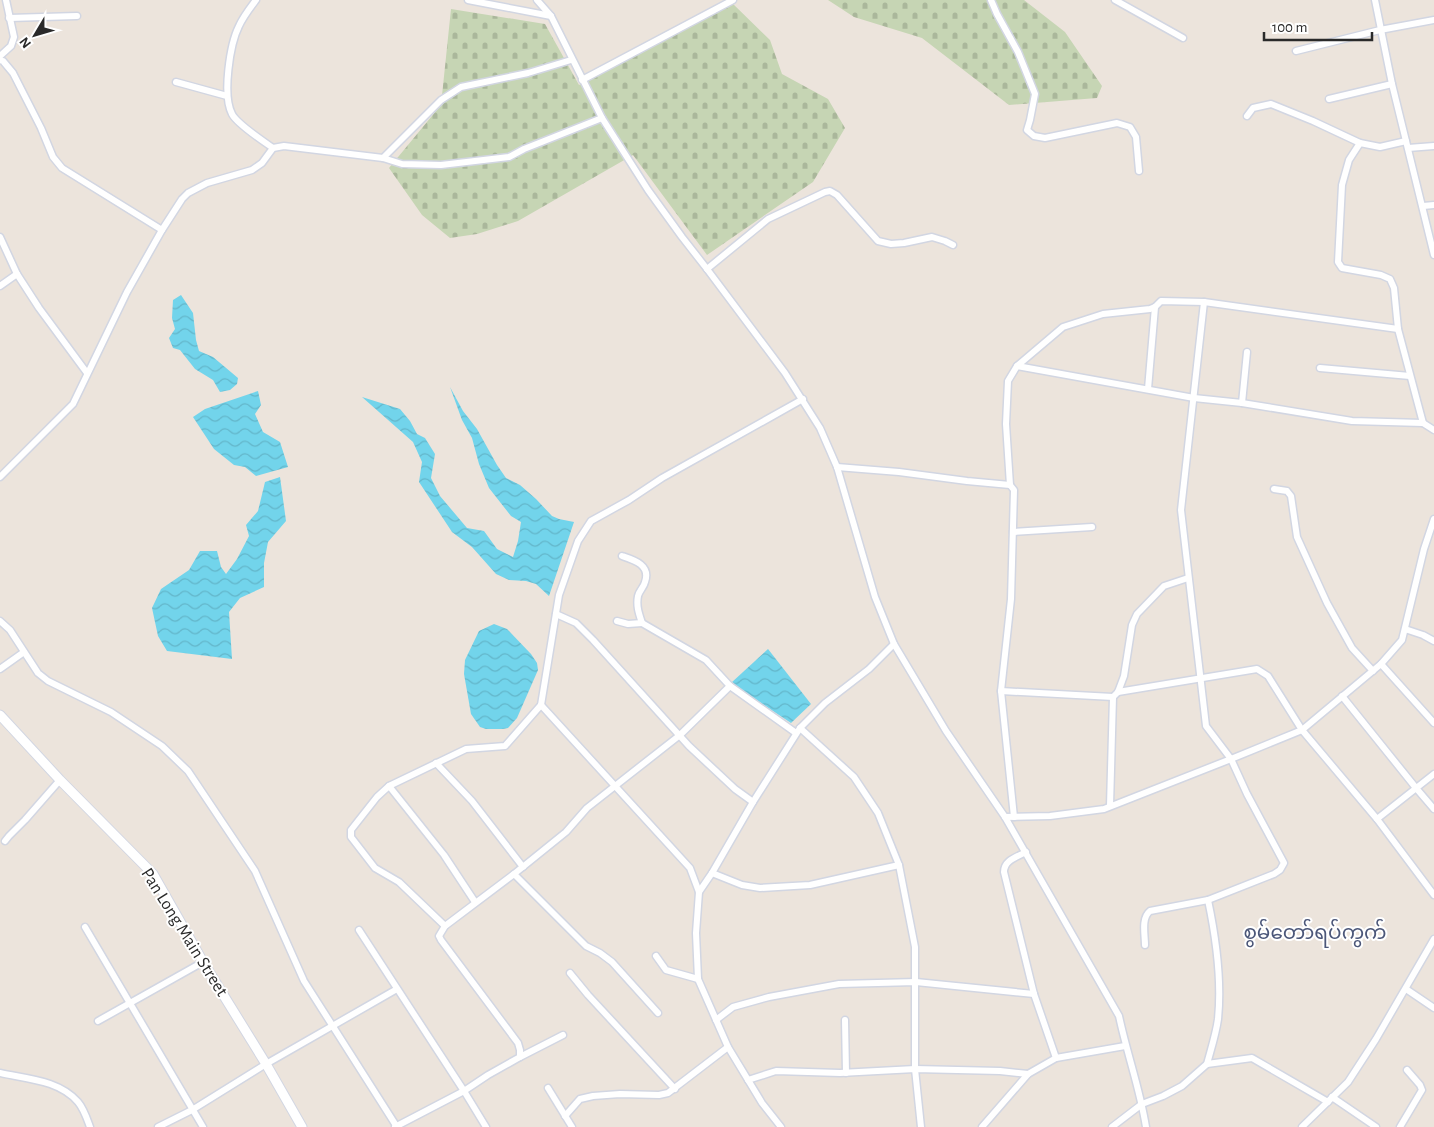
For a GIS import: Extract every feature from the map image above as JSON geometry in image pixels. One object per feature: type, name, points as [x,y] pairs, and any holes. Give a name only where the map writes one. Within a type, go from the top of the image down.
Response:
[{"type":"street","points":[[0,56],[11,46],[14,36],[6,0]]},
{"type":"street","points":[[256,0],[238,26],[226,82],[227,96],[232,114],[245,127],[273,148]]},
{"type":"street","points":[[468,0],[550,16]]},
{"type":"street","points":[[537,0],[550,16],[602,118],[648,190],[785,373],[803,398],[820,428],[837,468],[875,597],[894,644],[946,731],[1005,817],[1119,1016],[1125,1046],[1142,1104],[1146,1127]]},
{"type":"street","points":[[582,80],[733,0]]},
{"type":"street","points":[[991,0],[1018,52],[1034,94],[1027,130],[1034,136],[1044,138],[1117,123],[1130,127],[1136,137],[1138,171]]},
{"type":"street","points":[[1115,0],[1183,38]]},
{"type":"street","points":[[1375,0],[1392,84],[1434,256]]},
{"type":"street","points":[[9,18],[77,16]]},
{"type":"street","points":[[1296,51],[1380,30],[1434,20]]},
{"type":"street","points":[[0,60],[3,61],[12,73],[41,128],[53,157],[62,168],[162,230]]},
{"type":"street","points":[[383,158],[441,100],[461,87],[528,73],[571,60]]},
{"type":"street","points":[[176,82],[227,96]]},
{"type":"street","points":[[1328,98],[1392,84]]},
{"type":"street","points":[[1248,116],[1253,108],[1271,104],[1360,143],[1380,147],[1407,144],[1434,146]]},
{"type":"street","points":[[0,477],[73,404],[127,292],[162,230],[188,193],[207,183],[252,170],[262,163],[273,148],[284,146],[383,158],[402,164],[441,165],[509,157],[524,149],[602,118]]},
{"type":"street","points":[[1360,143],[1349,160],[1342,184],[1338,262],[1342,268],[1381,275],[1390,279],[1394,288],[1398,329],[1422,423]]},
{"type":"street","points":[[708,269],[768,220],[830,191],[837,195],[878,241],[891,244],[932,237],[953,246]]},
{"type":"street","points":[[1423,206],[1434,205]]},
{"type":"street","points":[[0,236],[16,274],[87,374]]},
{"type":"street","points":[[0,286],[16,274]]},
{"type":"street","points":[[1014,817],[1000,690],[1011,599],[1013,532],[1014,490],[1010,485],[1006,424],[1008,381],[1017,366],[1062,327],[1103,314],[1155,307],[1161,301],[1204,302],[1398,329]]},
{"type":"street","points":[[1145,945],[1146,913],[1208,900],[1274,874],[1280,870],[1284,863],[1247,794],[1231,759],[1206,726],[1181,510],[1204,302]]},
{"type":"street","points":[[1148,389],[1155,307]]},
{"type":"street","points":[[1242,403],[1247,352]]},
{"type":"street","points":[[1017,366],[1194,398],[1242,403],[1352,421],[1422,423],[1434,430]]},
{"type":"street","points":[[1320,368],[1410,376]]},
{"type":"street","points":[[446,926],[399,882],[375,868],[351,837],[352,830],[377,796],[388,786],[466,749],[505,746],[542,705],[559,595],[578,540],[591,521],[629,500],[662,478],[803,398]]},
{"type":"street","points":[[837,468],[899,472],[967,482],[1010,485]]},
{"type":"street","points":[[1274,489],[1287,491],[1291,496],[1297,536],[1326,603],[1352,648],[1373,671]]},
{"type":"street","points":[[1005,817],[1050,816],[1110,806],[1302,730],[1381,664],[1402,640],[1424,549],[1434,519]]},
{"type":"street","points":[[1013,532],[1092,527]]},
{"type":"street","points":[[622,556],[638,562],[645,570],[646,582],[639,594],[637,606],[642,623]]},
{"type":"street","points":[[1110,806],[1113,697],[1118,692],[1124,676],[1132,625],[1138,614],[1164,586],[1188,578]]},
{"type":"street","points":[[556,614],[576,623],[689,746],[735,789],[754,802]]},
{"type":"street","points":[[0,621],[10,630],[38,673],[48,681],[111,712],[162,746],[188,771],[255,871],[304,981],[396,1127],[464,1091],[488,1075],[563,1034]]},
{"type":"street","points":[[617,621],[628,624],[642,623],[706,660],[730,686],[798,731],[854,777],[878,813],[899,865],[915,947],[915,1069],[920,1127]]},
{"type":"street","points":[[1405,629],[1434,641]]},
{"type":"street","points":[[699,892],[798,731],[825,703],[869,669],[894,644]]},
{"type":"street","points":[[0,669],[24,652]]},
{"type":"street","points":[[1381,664],[1434,723]]},
{"type":"street","points":[[1118,692],[1257,669],[1268,676],[1302,730],[1377,819],[1434,895]]},
{"type":"street","points":[[520,1057],[518,1043],[439,936],[446,926],[566,832],[588,808],[680,735],[730,686]]},
{"type":"street","points":[[1000,690],[1113,697]]},
{"type":"street","points":[[1342,696],[1434,809]]},
{"type":"street","points":[[542,705],[690,868],[699,892],[696,933],[698,979],[728,1047],[762,1103],[781,1127]]},
{"type":"street","name":"Pan Long Main Street","points":[[0,715],[60,780],[153,874],[203,962],[266,1064],[302,1127]]},
{"type":"street","points":[[436,763],[472,801],[523,867]]},
{"type":"street","points":[[1377,819],[1434,774]]},
{"type":"street","points":[[5,841],[26,820],[60,780]]},
{"type":"street","points":[[388,786],[444,855],[475,902]]},
{"type":"street","points":[[1026,852],[1006,863],[1003,868],[1034,994],[1056,1058]]},
{"type":"street","points":[[712,873],[742,885],[760,888],[810,884],[899,865]]},
{"type":"street","points":[[514,874],[586,946],[612,962],[658,1013]]},
{"type":"street","points":[[1207,1064],[1218,1019],[1219,988],[1214,929],[1208,900]]},
{"type":"street","points":[[85,927],[202,1127]]},
{"type":"street","points":[[359,930],[486,1127]]},
{"type":"street","points":[[1302,1127],[1348,1082],[1376,1039],[1434,939]]},
{"type":"street","points":[[656,956],[666,970],[698,979]]},
{"type":"street","points":[[98,1021],[203,962]]},
{"type":"street","points":[[570,973],[675,1089]]},
{"type":"street","points":[[716,1020],[733,1007],[769,997],[839,984],[916,982],[1034,994]]},
{"type":"street","points":[[158,1127],[192,1110],[396,988]]},
{"type":"street","points":[[1406,989],[1434,1008]]},
{"type":"street","points":[[845,1020],[846,1073]]},
{"type":"street","points":[[982,1127],[1028,1074],[1056,1058],[1125,1046]]},
{"type":"street","points":[[565,1116],[580,1099],[593,1096],[620,1094],[660,1095],[668,1093],[728,1047]]},
{"type":"street","points":[[1112,1127],[1142,1104],[1182,1086],[1207,1064],[1252,1058],[1330,1099],[1376,1127]]},
{"type":"street","points":[[748,1080],[776,1071],[846,1073],[915,1069],[1000,1071],[1028,1074]]},
{"type":"street","points":[[1400,1127],[1422,1090],[1407,1070]]},
{"type":"street","points":[[0,1073],[51,1084],[67,1091],[80,1104],[90,1127]]},
{"type":"street","points":[[548,1088],[572,1127]]},
{"type":"green space","points":[[828,0],[1024,0],[1065,32],[1102,86],[1097,98],[1009,105],[922,38],[854,17]]},
{"type":"green space","points":[[730,1],[770,40],[782,74],[828,99],[845,128],[813,182],[707,255],[633,155],[518,221],[477,234],[450,238],[422,215],[389,168],[441,105],[451,9],[545,24],[579,85]]},
{"type":"water","points":[[181,295],[193,313],[199,351],[213,357],[238,378],[237,384],[230,390],[220,392],[213,380],[195,369],[180,350],[173,348],[169,338],[175,329],[172,318],[173,300]]},
{"type":"water","points":[[450,387],[463,411],[477,429],[506,478],[520,485],[552,516],[574,522],[549,596],[536,584],[526,581],[509,580],[496,574],[472,547],[452,532],[419,482],[422,462],[413,442],[362,397],[400,409],[410,421],[417,434],[425,438],[435,454],[431,478],[440,496],[467,528],[484,531],[497,549],[513,557],[521,522],[511,516],[489,488],[479,464],[472,438],[462,420]]},
{"type":"water","points":[[258,391],[261,405],[255,414],[263,432],[280,442],[288,467],[256,476],[245,467],[234,465],[214,449],[193,417],[205,409]]},
{"type":"water","points":[[280,477],[286,521],[268,542],[264,563],[264,587],[240,598],[229,612],[232,659],[167,651],[158,636],[152,608],[161,589],[189,570],[200,551],[217,551],[221,567],[226,574],[237,559],[249,536],[246,525],[258,511],[265,482]]},
{"type":"water","points":[[494,624],[507,629],[531,654],[537,663],[538,670],[517,718],[508,728],[503,729],[480,727],[471,714],[464,674],[465,660],[479,631]]},
{"type":"water","points":[[768,649],[811,704],[791,723],[731,683]]},
{"type":"district","name":"စွမ်တော်ရပ်ကွက်","points":[[1315,932]]}]
